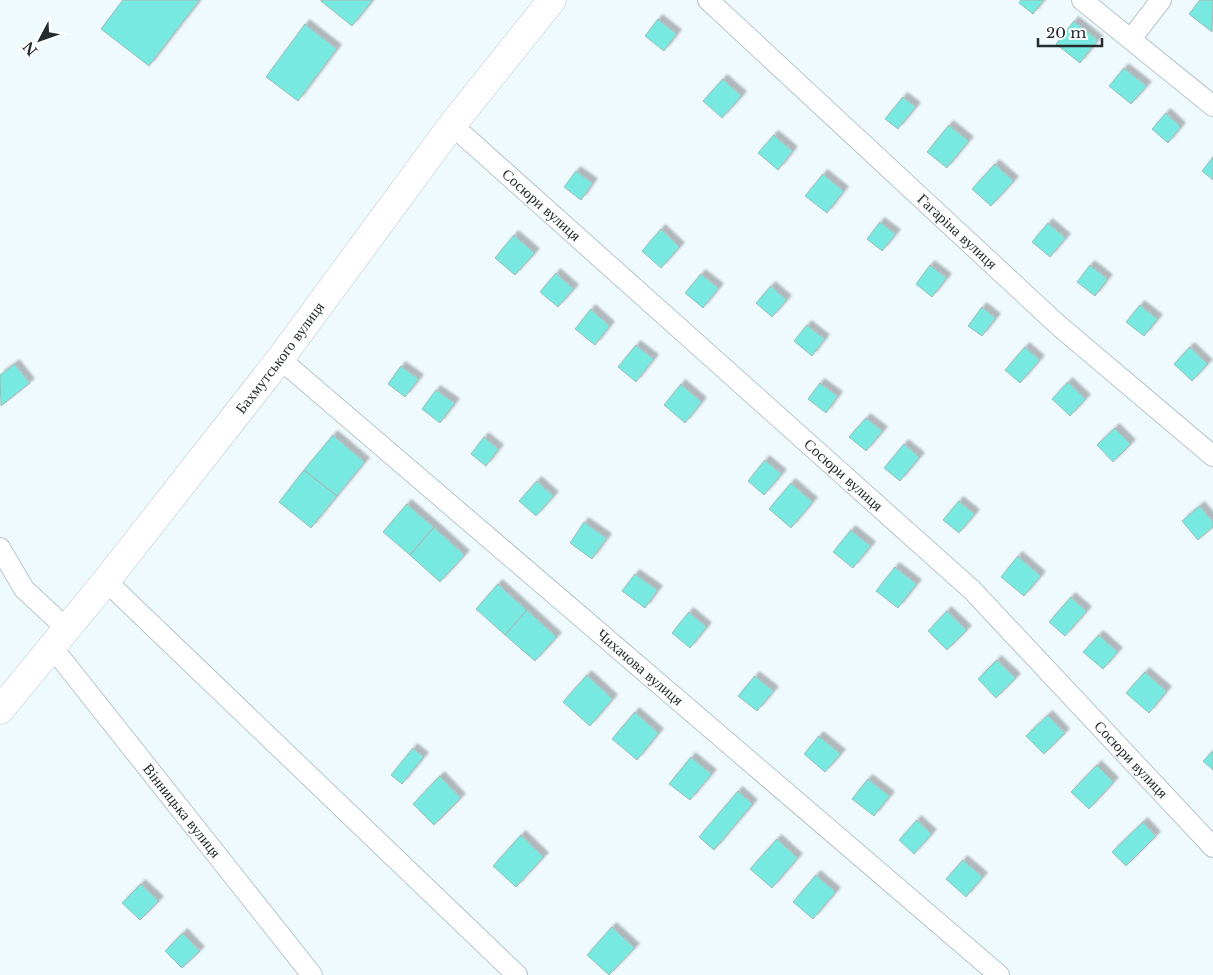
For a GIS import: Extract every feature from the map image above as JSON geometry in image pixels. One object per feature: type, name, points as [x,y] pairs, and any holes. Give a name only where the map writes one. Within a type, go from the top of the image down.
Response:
[{"type":"main road","name":"Бахмутського вулиця","points":[[0,710],[106,581],[280,359],[452,125],[552,0]]},
{"type":"street","name":"Гагаріна вулиця","points":[[708,0],[1058,325],[1213,456]]},
{"type":"street","points":[[1082,0],[1213,106]]},
{"type":"street","points":[[1132,39],[1161,0]]},
{"type":"street","name":"Сосюри вулиця","points":[[452,125],[972,590],[1213,847]]},
{"type":"street","name":"Чихачова вулиця","points":[[280,359],[998,975]]},
{"type":"street","name":"Вінницька вулиця","points":[[0,548],[24,589],[59,638],[312,975]]},
{"type":"street","points":[[106,581],[518,975]]},
{"type":"building","points":[[123,0],[200,0],[149,66],[101,29]]},
{"type":"building","points":[[321,0],[373,0],[352,26]]},
{"type":"building","points":[[1021,0],[1044,0],[1033,14],[1019,3]]},
{"type":"building","points":[[1200,0],[1213,0],[1212,32],[1189,14]]},
{"type":"building","points":[[658,19],[677,34],[664,51],[645,36]]},
{"type":"building","points":[[1074,21],[1098,40],[1080,63],[1056,44]]},
{"type":"building","points":[[305,24],[337,49],[298,101],[266,77]]},
{"type":"building","points":[[1124,68],[1147,86],[1131,104],[1109,86]]},
{"type":"building","points":[[723,79],[742,96],[722,118],[703,101]]},
{"type":"building","points":[[903,97],[916,107],[898,129],[885,119]]},
{"type":"building","points":[[1166,113],[1181,127],[1168,143],[1152,129]]},
{"type":"building","points":[[949,125],[969,141],[947,168],[927,152]]},
{"type":"building","points":[[774,135],[793,151],[778,170],[758,153]]},
{"type":"building","points":[[1213,157],[1213,180],[1202,171]]},
{"type":"building","points":[[995,164],[1014,181],[991,206],[972,189]]},
{"type":"building","points":[[576,171],[593,183],[581,200],[564,187]]},
{"type":"building","points":[[823,174],[844,191],[827,213],[805,196]]},
{"type":"building","points":[[880,222],[896,234],[882,251],[867,239]]},
{"type":"building","points":[[1048,223],[1066,238],[1050,257],[1032,242]]},
{"type":"building","points":[[661,229],[680,247],[661,268],[642,251]]},
{"type":"building","points":[[514,235],[535,253],[515,275],[495,258]]},
{"type":"building","points":[[930,265],[947,278],[932,297],[916,284]]},
{"type":"building","points":[[1090,265],[1108,279],[1095,296],[1077,282]]},
{"type":"building","points":[[556,273],[574,289],[558,307],[540,292]]},
{"type":"building","points":[[701,274],[719,288],[703,308],[685,293]]},
{"type":"building","points":[[771,286],[787,300],[772,317],[756,303]]},
{"type":"building","points":[[1140,305],[1158,319],[1144,336],[1126,322]]},
{"type":"building","points":[[982,307],[996,318],[982,336],[968,326]]},
{"type":"building","points":[[591,309],[610,326],[595,345],[575,329]]},
{"type":"building","points":[[807,325],[825,339],[812,356],[794,341]]},
{"type":"building","points":[[636,345],[654,359],[636,382],[618,367]]},
{"type":"building","points":[[1025,347],[1040,360],[1020,383],[1005,370]]},
{"type":"building","points":[[1190,347],[1208,364],[1192,381],[1174,364]]},
{"type":"building","points":[[15,364],[30,383],[1,406],[0,375]]},
{"type":"building","points":[[401,366],[419,379],[405,397],[388,384]]},
{"type":"building","points":[[1068,382],[1086,399],[1070,416],[1052,399]]},
{"type":"building","points":[[820,383],[838,396],[826,413],[808,399]]},
{"type":"building","points":[[681,384],[702,402],[685,423],[664,405]]},
{"type":"building","points":[[436,390],[455,403],[440,423],[422,409]]},
{"type":"building","points":[[866,418],[883,431],[866,451],[849,437]]},
{"type":"building","points":[[1115,428],[1131,444],[1113,462],[1097,445]]},
{"type":"building","points":[[333,435],[365,462],[337,496],[304,470]]},
{"type":"building","points":[[484,437],[499,449],[486,466],[471,454]]},
{"type":"building","points":[[904,444],[920,457],[900,481],[884,468]]},
{"type":"building","points":[[765,460],[782,474],[764,495],[748,481]]},
{"type":"building","points":[[304,470],[337,496],[311,528],[279,502]]},
{"type":"building","points":[[537,481],[554,496],[536,516],[519,501]]},
{"type":"building","points":[[791,483],[813,502],[791,528],[769,509]]},
{"type":"building","points":[[959,501],[975,514],[959,533],[943,520]]},
{"type":"building","points":[[407,504],[434,527],[410,555],[383,532]]},
{"type":"building","points":[[1200,506],[1213,521],[1213,527],[1198,540],[1182,521]]},
{"type":"building","points":[[584,522],[607,538],[592,559],[570,543]]},
{"type":"building","points":[[434,527],[465,555],[440,582],[410,555]]},
{"type":"building","points":[[851,530],[871,546],[853,568],[833,552]]},
{"type":"building","points":[[1018,556],[1041,576],[1024,596],[1001,577]]},
{"type":"building","points":[[895,567],[917,584],[898,608],[876,591]]},
{"type":"building","points":[[635,574],[658,590],[645,608],[622,591]]},
{"type":"building","points":[[498,584],[527,610],[505,635],[476,609]]},
{"type":"building","points":[[1071,597],[1087,611],[1065,636],[1049,622]]},
{"type":"building","points":[[527,610],[557,637],[535,661],[505,635]]},
{"type":"building","points":[[947,611],[967,630],[947,650],[928,631]]},
{"type":"building","points":[[689,612],[707,627],[690,648],[672,633]]},
{"type":"building","points":[[1099,635],[1118,652],[1103,669],[1083,652]]},
{"type":"building","points":[[997,660],[1016,678],[996,698],[978,679]]},
{"type":"building","points":[[1145,672],[1167,691],[1149,713],[1126,693]]},
{"type":"building","points":[[587,675],[613,699],[590,726],[563,702]]},
{"type":"building","points":[[755,676],[774,691],[757,711],[738,696]]},
{"type":"building","points":[[635,712],[659,733],[637,760],[612,739]]},
{"type":"building","points":[[1048,715],[1065,733],[1044,754],[1026,736]]},
{"type":"building","points":[[819,736],[841,754],[825,772],[804,754]]},
{"type":"building","points":[[413,748],[424,757],[402,784],[391,775]]},
{"type":"building","points":[[1213,751],[1213,770],[1203,761]]},
{"type":"building","points":[[691,757],[712,774],[690,800],[669,784]]},
{"type":"building","points":[[1097,765],[1114,782],[1089,809],[1071,792]]},
{"type":"building","points":[[440,776],[461,798],[434,825],[413,804]]},
{"type":"building","points":[[868,779],[890,796],[874,816],[852,799]]},
{"type":"building","points":[[738,791],[753,804],[714,850],[699,837]]},
{"type":"building","points":[[917,820],[932,834],[914,854],[899,840]]},
{"type":"building","points":[[1143,822],[1156,836],[1126,866],[1112,852]]},
{"type":"building","points":[[521,835],[544,857],[516,887],[493,866]]},
{"type":"building","points":[[777,839],[798,858],[772,888],[750,869]]},
{"type":"building","points":[[963,860],[983,877],[966,897],[946,879]]},
{"type":"building","points":[[816,875],[836,892],[813,919],[793,902]]},
{"type":"building","points":[[141,884],[159,901],[140,920],[122,903]]},
{"type":"building","points":[[612,927],[635,948],[609,975],[587,955]]},
{"type":"building","points":[[183,933],[200,951],[182,968],[165,951]]}]
